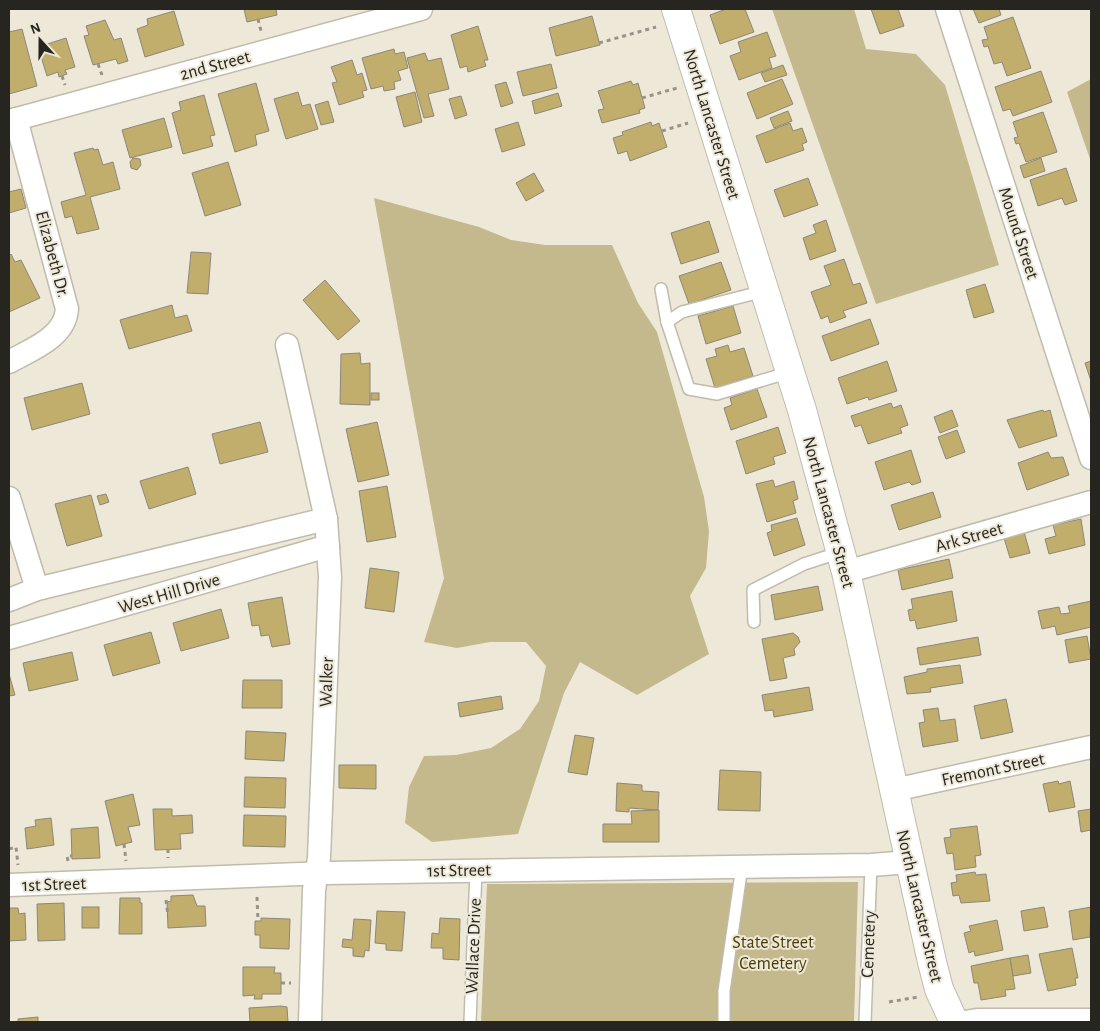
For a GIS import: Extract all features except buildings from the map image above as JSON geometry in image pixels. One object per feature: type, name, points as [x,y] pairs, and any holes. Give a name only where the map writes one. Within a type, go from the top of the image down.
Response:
[{"type":"main road","name":"North Lancaster Street","points":[[669,17],[790,372],[844,562],[934,971],[954,1022]]},
{"type":"street","name":"2nd Street","points":[[12,120],[422,9]]},
{"type":"street","name":"Mound Street","points":[[947,9],[1091,458]]},
{"type":"street","name":"Elizabeth Dr.","points":[[9,362],[54,335],[64,321],[67,310],[12,120]]},
{"type":"street","name":"Walker","points":[[287,345],[326,519],[330,577],[317,873],[314,890],[310,1022]]},
{"type":"street","points":[[9,498],[37,589]]},
{"type":"street","name":"Ark Street","points":[[844,562],[1091,502]]},
{"type":"street","name":"West Hill Drive","points":[[9,600],[37,589],[326,519]]},
{"type":"street","name":"West Hill Drive","points":[[9,638],[328,546]]},
{"type":"street","name":"Fremont Street","points":[[894,790],[1091,748]]},
{"type":"street","name":"1st Street","points":[[14,878],[871,865],[909,862]]},
{"type":"street","points":[[965,1022],[977,1020],[1091,1020]]},
{"type":"lane","points":[[661,289],[667,322],[689,389],[717,394],[790,372]]},
{"type":"lane","points":[[667,322],[682,312],[764,292]]},
{"type":"lane","points":[[754,622],[753,590],[804,564],[844,562]]},
{"type":"lane","name":"Cemetery","points":[[865,1022],[871,865]]},
{"type":"lane","points":[[724,1022],[724,991],[742,866]]},
{"type":"lane","name":"Wallace Drive","points":[[470,1022],[476,870]]},
{"type":"path","points":[[599,43],[669,17]]},
{"type":"path","points":[[642,98],[682,86]]},
{"type":"path","points":[[662,131],[693,121]]},
{"type":"path","points":[[124,844],[127,868]]},
{"type":"path","points":[[9,848],[16,848],[14,878]]},
{"type":"path","points":[[258,890],[258,921]]},
{"type":"path","points":[[166,892],[168,916]]},
{"type":"path","points":[[889,1002],[924,996]]},
{"type":"green space","points":[[772,9],[854,9],[866,49],[916,54],[945,85],[999,265],[876,304]]},
{"type":"green space","points":[[1091,79],[1091,162],[1067,92]]},
{"type":"green space","points":[[374,198],[479,227],[511,240],[545,245],[612,245],[638,303],[657,332],[704,497],[709,531],[706,568],[690,596],[709,654],[637,695],[580,662],[564,693],[518,834],[432,842],[405,823],[409,787],[424,756],[456,755],[491,748],[520,729],[539,701],[546,666],[526,642],[490,642],[457,648],[424,642],[444,578]]},
{"type":"green space","name":"State Street Cemetery","points":[[858,882],[854,1022],[481,1022],[487,884]]}]
